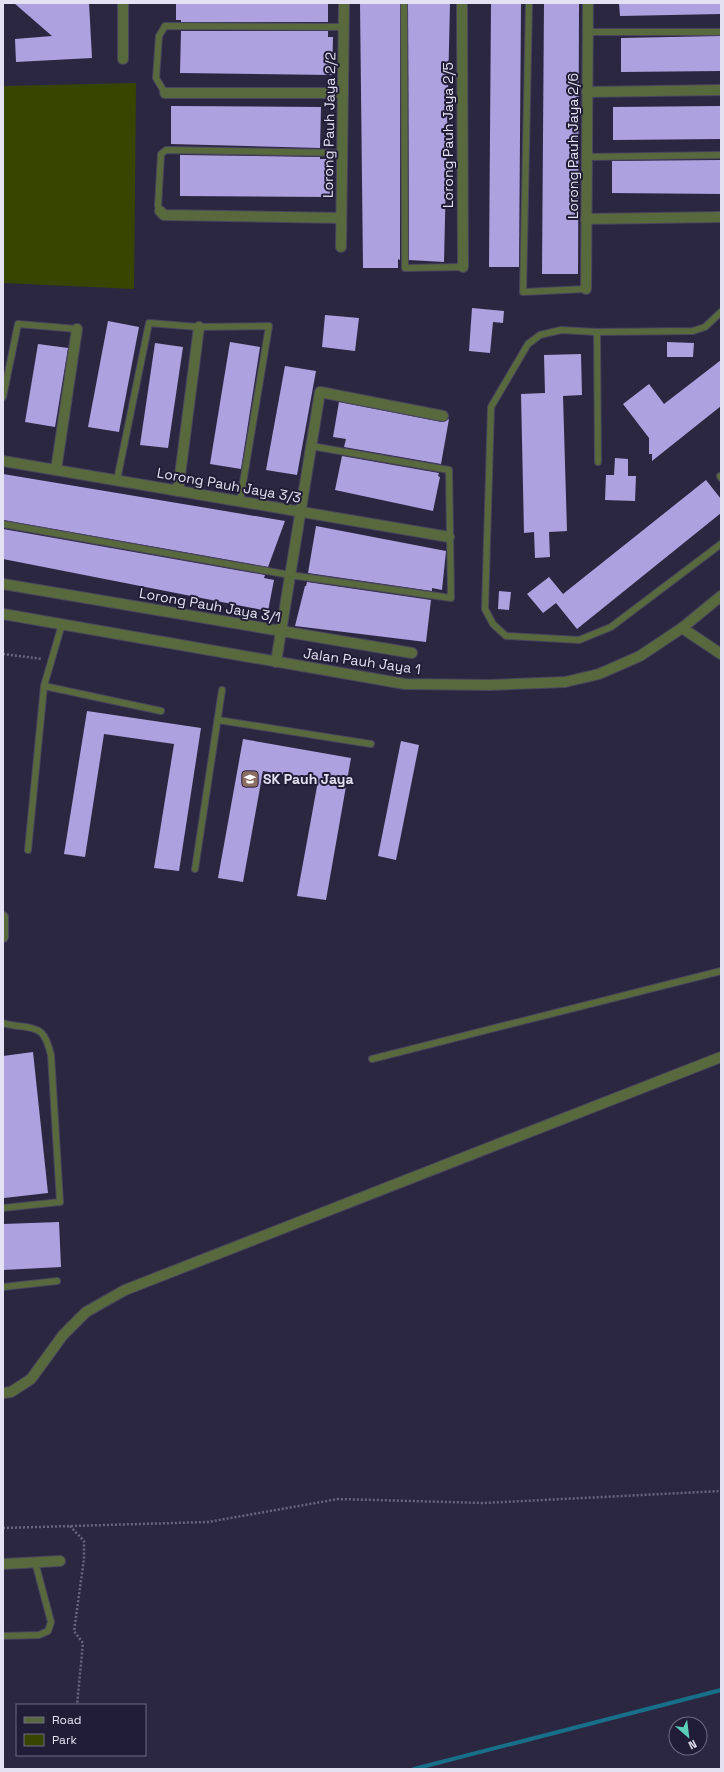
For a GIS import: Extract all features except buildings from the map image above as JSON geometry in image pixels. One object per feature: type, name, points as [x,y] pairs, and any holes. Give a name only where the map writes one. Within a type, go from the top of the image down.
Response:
[{"type":"street","points":[[123,3],[123,59]]},
{"type":"street","name":"Lorong Pauh Jaya 2/2","points":[[341,247],[344,3]]},
{"type":"street","name":"Lorong Pauh Jaya 2/5","points":[[462,3],[463,267]]},
{"type":"street","name":"Lorong Pauh Jaya 2/6","points":[[586,290],[588,3]]},
{"type":"street","points":[[587,92],[721,90]]},
{"type":"street","points":[[166,93],[343,93]]},
{"type":"street","points":[[160,211],[164,215],[341,218]]},
{"type":"street","points":[[586,219],[721,217]]},
{"type":"street","points":[[178,491],[199,327]]},
{"type":"street","points":[[56,470],[77,329]]},
{"type":"street","points":[[276,662],[320,392],[443,416]]},
{"type":"street","name":"Lorong Pauh Jaya 3/3","points":[[3,461],[450,537]]},
{"type":"street","name":"Lorong Pauh Jaya 3/1","points":[[3,584],[412,653]]},
{"type":"street","name":"Jalan Pauh Jaya 1","points":[[3,614],[405,684],[490,685],[565,682],[599,674],[633,659],[682,628],[721,596]]},
{"type":"street","points":[[682,628],[721,654]]},
{"type":"street","points":[[3,917],[3,937]]},
{"type":"street","points":[[3,1393],[11,1392],[31,1380],[63,1335],[86,1312],[125,1290],[721,1057]]},
{"type":"street","points":[[3,1564],[60,1561]]},
{"type":"lane","points":[[404,3],[405,268],[463,267]]},
{"type":"lane","points":[[529,3],[523,292],[586,290]]},
{"type":"lane","points":[[166,93],[156,78],[159,36],[165,26],[344,27]]},
{"type":"lane","points":[[588,32],[721,32]]},
{"type":"lane","points":[[160,211],[158,206],[161,154],[166,150],[342,153]]},
{"type":"lane","points":[[587,157],[721,155]]},
{"type":"lane","points":[[721,312],[705,327],[693,331],[597,332],[561,330],[540,335],[528,344],[491,407],[486,609],[494,624],[506,636],[580,640],[611,627],[721,544]]},
{"type":"lane","points":[[117,480],[149,323],[199,327],[269,326],[240,501]]},
{"type":"lane","points":[[3,397],[18,324],[77,329]]},
{"type":"lane","points":[[597,332],[598,462]]},
{"type":"lane","points":[[3,524],[290,575],[451,598],[449,470],[312,446]]},
{"type":"lane","points":[[28,850],[44,686],[62,624]]},
{"type":"lane","points":[[44,686],[161,711]]},
{"type":"lane","points":[[195,869],[222,690]]},
{"type":"lane","points":[[218,720],[371,744]]},
{"type":"lane","points":[[372,1058],[721,971]]},
{"type":"lane","points":[[3,1208],[60,1202],[51,1055],[47,1039],[42,1032],[33,1027],[4,1025]]},
{"type":"lane","points":[[3,1287],[57,1281]]},
{"type":"lane","points":[[3,1636],[39,1635],[48,1631],[51,1622],[35,1562]]},
{"type":"path","points":[[3,654],[51,660]]},
{"type":"path","points":[[3,1528],[208,1522],[338,1498],[484,1503],[721,1490]]},
{"type":"path","points":[[70,1525],[84,1541],[84,1559],[74,1631],[83,1643],[77,1704]]},
{"type":"green space","points":[[136,83],[134,289],[3,283],[3,86]]},
{"type":"waterway","points":[[414,1769],[721,1690]]},
{"type":"place","name":"SK Pauh Jaya","points":[[250,779]]}]
